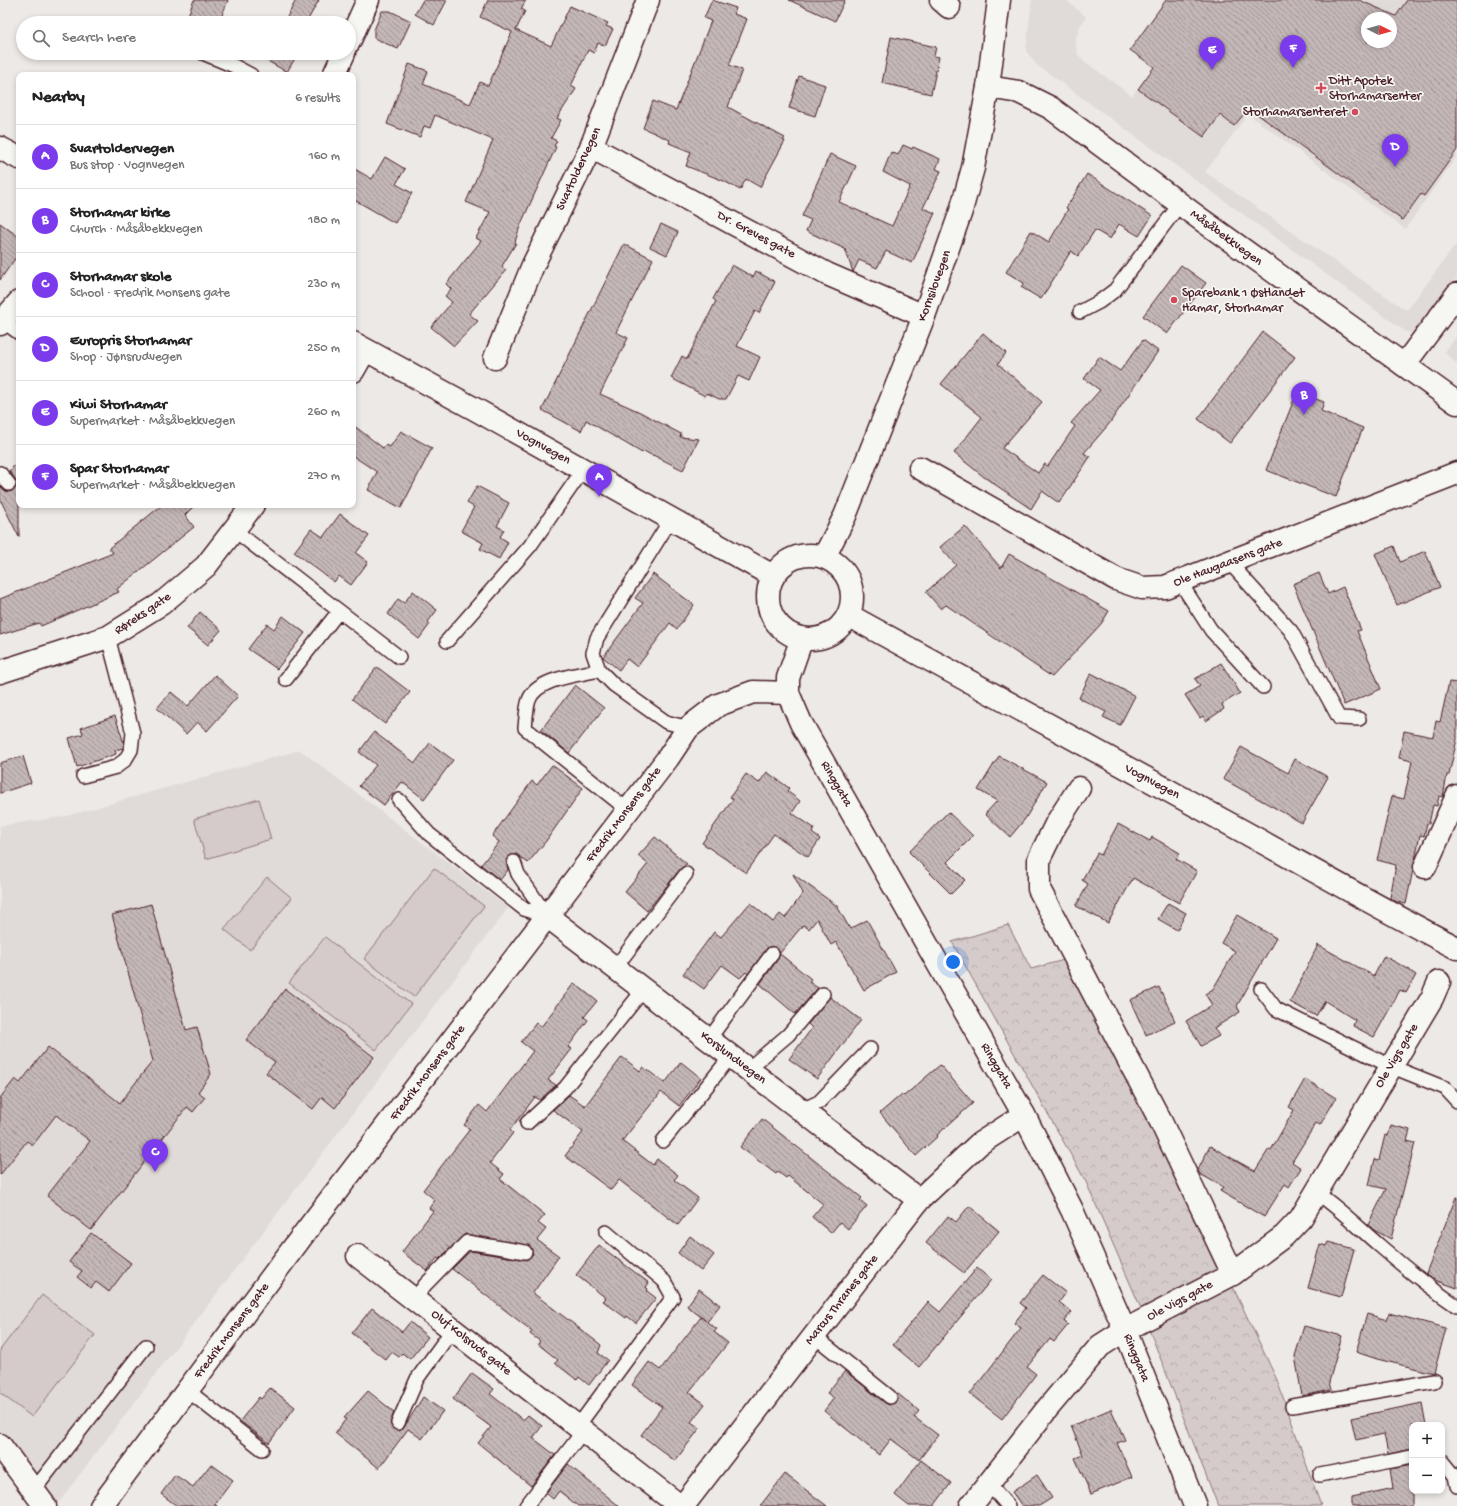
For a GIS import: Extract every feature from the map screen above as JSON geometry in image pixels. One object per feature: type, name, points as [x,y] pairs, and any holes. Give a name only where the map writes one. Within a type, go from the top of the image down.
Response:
[{"type":"street","points":[[356,27],[368,0]]},
{"type":"street","name":"Kornsilovegen","points":[[824,557],[845,516],[924,316],[963,204],[973,168],[988,87],[999,0]]},
{"type":"street","name":"Svartoldervegen","points":[[495,358],[533,265],[591,147],[646,1]]},
{"type":"street","points":[[335,72],[341,60]]},
{"type":"street","name":"Måsåbekkvegen","points":[[988,87],[1019,92],[1051,108],[1180,204],[1457,404]]},
{"type":"street","name":"Dr. Greves gate","points":[[591,147],[827,274],[924,316]]},
{"type":"street","points":[[0,148],[16,156]]},
{"type":"street","points":[[1404,365],[1457,294]]},
{"type":"street","points":[[7,326],[16,308]]},
{"type":"street","points":[[356,359],[359,347]]},
{"type":"street","name":"Vognvegen","points":[[359,347],[473,408],[773,576]]},
{"type":"street","name":"Ole Haugaasens gate","points":[[920,468],[1116,579],[1142,588],[1165,587],[1180,582],[1457,473]]},
{"type":"street","name":"Røreks gate","points":[[0,672],[108,637],[161,604],[201,571],[251,508]]},
{"type":"street","points":[[813,555],[824,557],[835,563],[848,579],[851,597],[848,615],[837,629],[822,637],[802,638],[785,631],[773,617],[768,604],[768,593],[773,576],[782,565],[792,559],[813,555]]},
{"type":"street","name":"Vognvegen","points":[[848,615],[981,690],[1216,816],[1386,911],[1457,948]]},
{"type":"street","name":"Ringgata","points":[[802,638],[788,678],[788,693],[801,724],[1024,1116],[1072,1210],[1125,1330],[1196,1506]]},
{"type":"street","name":"Fredrik Monsens gate","points":[[101,1506],[304,1235],[628,810],[688,728],[718,704],[753,692],[788,693]]},
{"type":"street","points":[[1079,788],[1056,824],[1039,859],[1039,889],[1161,1122],[1233,1274]]},
{"type":"street","points":[[1425,867],[1457,796]]},
{"type":"street","name":"Korslundvegen","points":[[547,916],[919,1200]]},
{"type":"street","name":"Ole Vigs gate","points":[[971,1506],[1046,1409],[1100,1346],[1125,1330],[1233,1274],[1284,1236],[1302,1218],[1390,1066],[1432,998],[1439,982]]},
{"type":"street","name":"Marcus Thranes gate","points":[[682,1506],[919,1200],[979,1144],[1024,1116]]},
{"type":"street","name":"Oluf Kolsruds gate","points":[[358,1256],[682,1506]]},
{"type":"street","points":[[0,1445],[39,1498]]},
{"type":"lane","points":[[219,60],[245,72]]},
{"type":"lane","points":[[1080,312],[1099,302],[1115,290],[1180,204]]},
{"type":"lane","points":[[447,641],[530,546],[583,470]]},
{"type":"lane","points":[[0,473],[9,484]]},
{"type":"lane","points":[[671,519],[597,638],[594,653],[599,670],[614,685],[666,722],[688,728]]},
{"type":"lane","points":[[234,530],[399,657]]},
{"type":"lane","points":[[1230,562],[1291,631],[1339,718],[1359,720]]},
{"type":"lane","points":[[1180,582],[1212,630],[1263,687]]},
{"type":"lane","points":[[286,679],[339,611]]},
{"type":"lane","points":[[83,776],[116,767],[125,760],[131,750],[133,733],[108,637]]},
{"type":"lane","points":[[599,670],[549,682],[536,689],[529,700],[525,728],[628,810]]},
{"type":"lane","points":[[398,800],[429,834],[524,909],[547,916]]},
{"type":"lane","points":[[514,862],[518,874],[547,916]]},
{"type":"lane","points":[[615,968],[686,874]]},
{"type":"lane","points":[[709,1039],[772,954]]},
{"type":"lane","points":[[527,1123],[565,1088],[644,989]]},
{"type":"lane","points":[[1261,989],[1276,1009],[1390,1066],[1445,1088],[1457,1101]]},
{"type":"lane","points":[[663,1141],[739,1062],[788,1035],[823,994]]},
{"type":"lane","points":[[802,1110],[819,1102],[870,1049]]},
{"type":"lane","points":[[1317,1193],[1330,1202],[1381,1247],[1433,1289],[1457,1306]]},
{"type":"lane","points":[[526,1506],[673,1297],[664,1281],[606,1232]]},
{"type":"lane","points":[[415,1299],[425,1285],[466,1242],[525,1252]]},
{"type":"lane","points":[[398,1424],[417,1379],[453,1329]]},
{"type":"lane","points":[[814,1336],[890,1397]]},
{"type":"lane","points":[[39,1498],[146,1346]]},
{"type":"lane","points":[[1292,1406],[1434,1381]]},
{"type":"lane","points":[[187,1390],[262,1449]]},
{"type":"lane","points":[[1320,1475],[1409,1458]]},
{"type":"lane","points":[[1445,1464],[1455,1476],[1457,1486]]},
{"type":"lane","points":[[988,1484],[1008,1506]]},
{"type":"shaded area","points":[[1032,0],[1066,0],[1086,17],[1080,26],[1075,40],[1078,55],[1085,62],[1132,96],[1154,67],[1138,89],[1204,137],[1220,115],[1234,126],[1249,108],[1401,220],[1457,150],[1457,156],[1405,229],[1248,114],[1205,172],[1404,309],[1408,309],[1457,243],[1457,277],[1419,328],[1413,333],[1406,332],[1037,65],[1026,51]]},
{"type":"shaded area","points":[[1359,0],[1407,0],[1397,14],[1397,12],[1386,11]]},
{"type":"shaded area","points":[[1457,336],[1457,364],[1445,352]]},
{"type":"shaded area","points":[[300,750],[508,908],[56,1506],[53,1506],[0,1435],[0,826],[67,816]]},
{"type":"green space","points":[[259,799],[271,839],[206,859],[194,819]]},
{"type":"green space","points":[[434,868],[484,906],[414,997],[364,959]]},
{"type":"green space","points":[[267,877],[292,898],[250,950],[224,929]]},
{"type":"green space","points":[[1008,925],[1031,969],[1064,960],[1153,1118],[1277,1380],[1321,1506],[1218,1506],[1140,1306],[1086,1182],[952,942]]},
{"type":"green space","points":[[325,937],[411,1004],[376,1050],[289,983]]},
{"type":"green space","points":[[42,1295],[95,1335],[32,1417],[0,1393],[0,1350]]},
{"type":"building","points":[[194,0],[228,0],[222,16],[188,16]]},
{"type":"building","points":[[296,0],[319,0],[310,16],[288,16]]},
{"type":"building","points":[[423,0],[447,0],[434,25],[415,14]]},
{"type":"building","points":[[488,0],[526,0],[521,9],[525,11],[516,30],[551,46],[570,6],[608,23],[606,26],[613,29],[605,46],[598,43],[594,53],[588,50],[571,86],[576,89],[557,118],[561,120],[551,138],[557,141],[554,146],[556,147],[520,226],[515,242],[516,243],[502,266],[506,270],[469,314],[478,321],[454,346],[431,327],[452,302],[445,296],[451,289],[446,284],[481,241],[476,238],[490,212],[466,202],[493,140],[435,115],[430,128],[424,126],[420,137],[387,124],[409,64],[428,71],[423,84],[470,104],[480,82],[488,86],[512,32],[480,17]]},
{"type":"building","points":[[712,0],[736,8],[734,14],[747,19],[729,65],[742,70],[728,107],[785,138],[783,140],[785,141],[760,187],[746,179],[740,190],[724,181],[686,166],[691,152],[669,143],[670,140],[643,128],[653,101],[676,110],[711,21],[704,18]]},
{"type":"building","points":[[789,0],[845,0],[835,21]]},
{"type":"building","name":"Storhamarsenteret","points":[[1166,0],[1359,0],[1387,12],[1361,12],[1361,48],[1397,48],[1397,15],[1407,0],[1457,0],[1457,150],[1424,196],[1421,194],[1402,220],[1249,108],[1234,126],[1220,115],[1204,137],[1138,89],[1154,67],[1130,50]]},
{"type":"building","points":[[382,11],[390,11],[411,21],[398,49],[374,38],[374,30]]},
{"type":"building","points":[[891,37],[936,47],[934,56],[939,57],[931,94],[882,83]]},
{"type":"building","points":[[266,60],[294,60],[287,72]]},
{"type":"building","points":[[799,76],[825,85],[815,116],[789,108]]},
{"type":"building","points":[[903,145],[912,149],[913,147],[940,159],[936,169],[941,171],[923,208],[935,213],[912,263],[886,251],[877,268],[859,260],[853,272],[845,249],[806,231],[811,220],[802,216],[830,154],[856,166],[839,202],[892,226],[910,186],[883,172],[891,152],[898,155]]},
{"type":"building","points":[[385,157],[405,169],[396,184],[412,193],[395,223],[356,201],[356,170],[372,179]]},
{"type":"building","points":[[1087,174],[1152,216],[1139,236],[1119,224],[1110,239],[1095,230],[1078,256],[1071,251],[1041,299],[1021,287],[1024,283],[1006,272],[1031,231],[1049,242],[1068,209],[1066,208]]},
{"type":"building","points":[[0,223],[16,235],[16,257],[0,280]]},
{"type":"building","points":[[661,224],[678,232],[667,255],[650,247]]},
{"type":"building","points":[[624,244],[653,259],[616,332],[628,338],[600,394],[640,412],[681,434],[680,437],[699,439],[683,470],[644,451],[642,453],[586,420],[581,431],[542,410]]},
{"type":"building","points":[[732,265],[753,277],[756,271],[775,282],[759,313],[755,311],[737,346],[760,357],[749,381],[738,376],[726,399],[719,399],[707,393],[705,396],[671,378],[682,356],[687,359],[716,301],[713,299]]},
{"type":"building","points":[[1181,265],[1206,283],[1167,334],[1143,316]]},
{"type":"building","points":[[1263,332],[1295,357],[1230,443],[1198,419]]},
{"type":"building","points":[[983,333],[1006,353],[998,364],[1042,402],[1002,448],[1038,473],[1044,464],[1048,466],[1075,426],[1071,423],[1100,390],[1084,379],[1099,357],[1120,371],[1143,340],[1158,351],[1109,424],[1084,453],[1090,457],[1059,503],[1042,491],[1031,509],[984,477],[954,453],[982,417],[941,384]]},
{"type":"building","points":[[1297,392],[1324,402],[1321,411],[1363,428],[1336,497],[1266,470]]},
{"type":"building","points":[[356,427],[383,448],[385,445],[390,447],[401,431],[432,448],[401,508],[368,490],[377,472],[356,458]]},
{"type":"building","points":[[16,464],[16,487],[15,479],[9,471]]},
{"type":"building","points":[[0,486],[6,491],[10,492],[16,487],[16,508],[19,508],[19,537],[0,499]]},
{"type":"building","points":[[477,486],[509,503],[497,526],[504,530],[500,537],[508,542],[499,559],[480,549],[483,543],[461,531],[474,507],[467,503]]},
{"type":"building","points":[[158,508],[192,508],[185,515],[194,527],[117,589],[119,592],[41,626],[39,623],[0,635],[0,599],[113,553],[109,548]]},
{"type":"building","points":[[340,514],[369,536],[356,553],[368,562],[351,585],[339,576],[334,582],[294,552],[311,529],[323,537]]},
{"type":"building","points":[[965,526],[1001,568],[1009,554],[1109,611],[1101,624],[1052,677],[946,605],[941,609],[926,592],[956,565],[940,547]]},
{"type":"building","points":[[1394,546],[1400,562],[1425,551],[1440,587],[1397,605],[1375,554]]},
{"type":"building","points":[[1319,573],[1328,594],[1343,587],[1361,630],[1357,631],[1381,689],[1344,705],[1293,584]]},
{"type":"building","points":[[653,574],[694,605],[677,629],[670,623],[637,667],[627,659],[619,670],[603,657],[643,603],[635,598]]},
{"type":"building","points":[[413,591],[437,610],[428,622],[430,624],[419,639],[388,614],[398,599],[404,603]]},
{"type":"building","points":[[200,612],[221,630],[208,645],[187,628]]},
{"type":"building","points":[[283,616],[305,633],[277,669],[248,649],[267,624],[274,629]]},
{"type":"building","points":[[1221,663],[1240,693],[1222,704],[1224,709],[1206,721],[1203,716],[1200,718],[1185,695],[1200,686],[1195,679]]},
{"type":"building","points":[[377,667],[410,692],[385,724],[352,699]]},
{"type":"building","points":[[1091,673],[1135,696],[1120,725],[1103,717],[1106,712],[1079,698]]},
{"type":"building","points":[[215,675],[238,696],[207,731],[197,722],[186,734],[157,708],[171,692],[188,706]]},
{"type":"building","points":[[1449,682],[1457,683],[1457,739],[1449,775],[1447,775],[1443,797],[1439,796],[1437,806],[1433,805],[1429,824],[1427,823],[1424,836],[1420,835],[1406,904],[1397,902],[1390,898],[1396,865],[1377,860],[1392,796],[1404,799],[1412,761],[1399,758],[1404,731],[1433,737],[1436,721],[1440,722]]},
{"type":"building","points":[[575,685],[604,708],[569,753],[541,730]]},
{"type":"building","points":[[115,716],[124,743],[123,748],[115,750],[116,754],[77,767],[69,738],[83,734],[81,728]]},
{"type":"building","points":[[374,732],[415,763],[430,743],[453,760],[424,799],[402,782],[384,805],[359,786],[376,765],[359,752]]},
{"type":"building","points":[[1241,747],[1288,773],[1295,759],[1328,777],[1302,823],[1223,779]]},
{"type":"building","points":[[23,756],[31,783],[0,793],[0,763]]},
{"type":"building","points":[[999,756],[1047,782],[1025,819],[1010,837],[985,814],[997,801],[978,790]]},
{"type":"building","points":[[552,765],[583,788],[546,841],[528,863],[516,854],[508,856],[506,861],[508,870],[500,880],[481,865],[499,842],[492,836],[532,781],[537,785]]},
{"type":"building","points":[[767,772],[789,788],[787,791],[800,801],[792,813],[814,828],[812,833],[820,839],[808,857],[774,834],[746,873],[702,843],[733,799],[730,797],[746,774],[759,783]]},
{"type":"building","points":[[948,812],[973,836],[947,862],[965,880],[951,894],[909,852]]},
{"type":"building","points":[[1118,824],[1150,841],[1152,837],[1180,853],[1176,859],[1197,871],[1179,903],[1133,878],[1108,923],[1076,906],[1088,884],[1082,880],[1097,853],[1101,855]]},
{"type":"building","points":[[655,837],[687,864],[680,869],[647,911],[625,892],[648,864],[638,856]]},
{"type":"building","points":[[793,874],[837,906],[850,929],[867,920],[896,972],[864,990],[836,942],[831,945],[817,919],[809,929],[803,925],[780,953],[776,947],[768,947],[748,974],[746,972],[740,978],[722,965],[704,989],[683,974],[714,932],[721,937],[750,903],[773,922],[780,914],[785,918],[803,893]]},
{"type":"building","points":[[1168,903],[1186,913],[1177,930],[1158,919]]},
{"type":"building","points":[[151,904],[186,1030],[197,1027],[211,1074],[198,1092],[205,1097],[193,1112],[187,1107],[91,1230],[47,1196],[90,1141],[56,1115],[33,1145],[27,1141],[0,1175],[0,1098],[15,1079],[20,1083],[48,1047],[120,1103],[153,1061],[112,915]]},
{"type":"building","points":[[1237,915],[1276,938],[1237,1006],[1240,1012],[1214,1028],[1219,1036],[1201,1046],[1186,1021],[1212,1005],[1205,994],[1213,989],[1235,951],[1221,943]]},
{"type":"building","points":[[1318,945],[1374,976],[1384,956],[1410,970],[1416,975],[1406,993],[1400,990],[1374,1037],[1353,1026],[1355,1020],[1325,1001],[1316,1016],[1290,1002]]},
{"type":"building","points":[[780,954],[811,979],[809,982],[818,988],[795,1014],[760,984]]},
{"type":"building","points":[[574,983],[597,1001],[584,1017],[588,1020],[568,1047],[572,1049],[548,1080],[556,1085],[540,1100],[535,1097],[510,1130],[513,1133],[490,1163],[504,1174],[500,1179],[545,1215],[538,1223],[546,1229],[537,1240],[559,1256],[533,1293],[601,1345],[598,1353],[608,1360],[589,1385],[579,1377],[577,1380],[555,1363],[558,1360],[538,1344],[540,1341],[530,1334],[532,1331],[452,1269],[470,1251],[527,1260],[533,1254],[530,1246],[465,1234],[439,1259],[437,1258],[427,1271],[402,1252],[433,1211],[429,1208],[435,1200],[423,1190],[470,1129],[464,1125],[479,1105],[487,1112],[533,1051],[521,1042],[536,1023],[541,1027]]},
{"type":"building","points":[[1159,987],[1175,1021],[1146,1035],[1130,1000]]},
{"type":"building","points":[[285,989],[374,1057],[335,1108],[322,1097],[313,1109],[266,1073],[275,1062],[246,1040]]},
{"type":"building","points":[[830,997],[861,1020],[817,1079],[789,1059],[812,1028],[808,1024]]},
{"type":"building","points":[[622,1057],[640,1071],[643,1067],[665,1083],[681,1062],[701,1078],[679,1106],[661,1092],[622,1141],[653,1165],[657,1159],[678,1175],[674,1180],[698,1198],[678,1225],[619,1180],[611,1190],[565,1156],[583,1132],[553,1110],[569,1095],[585,1106]]},
{"type":"building","points":[[940,1065],[973,1103],[916,1156],[880,1113],[902,1094],[904,1096]]},
{"type":"building","points":[[1305,1079],[1336,1098],[1320,1125],[1316,1123],[1292,1162],[1301,1168],[1289,1187],[1285,1184],[1264,1217],[1220,1191],[1223,1187],[1200,1174],[1198,1170],[1210,1146],[1255,1171],[1269,1149],[1271,1150],[1294,1110],[1289,1107]]},
{"type":"building","points":[[762,1119],[862,1198],[860,1200],[867,1206],[848,1229],[840,1222],[831,1233],[812,1217],[823,1204],[788,1176],[786,1178],[778,1172],[776,1174],[740,1147]]},
{"type":"building","points":[[1391,1125],[1410,1130],[1407,1141],[1415,1143],[1391,1239],[1368,1225],[1386,1189],[1369,1185],[1375,1159],[1379,1160],[1385,1135],[1388,1136]]},
{"type":"building","points":[[1456,1197],[1457,1288],[1432,1279],[1426,1273]]},
{"type":"building","points":[[969,1206],[999,1231],[964,1273],[926,1243],[948,1216],[956,1222]]},
{"type":"building","points":[[91,1233],[131,1263],[109,1292],[96,1282],[91,1288],[77,1277],[82,1271],[69,1262]]},
{"type":"building","points":[[690,1236],[714,1255],[701,1271],[678,1253]]},
{"type":"building","points":[[1328,1242],[1354,1249],[1341,1297],[1308,1288],[1320,1244],[1326,1246]]},
{"type":"building","points":[[599,1245],[649,1283],[646,1287],[648,1289],[647,1291],[656,1298],[636,1323],[627,1316],[626,1318],[603,1301],[606,1298],[576,1275]]},
{"type":"building","points":[[977,1268],[991,1280],[919,1367],[893,1345],[928,1302],[940,1312]]},
{"type":"building","points":[[1043,1275],[1066,1293],[1059,1302],[1072,1312],[1064,1321],[1068,1325],[1054,1342],[1050,1339],[1027,1367],[1036,1374],[1002,1419],[970,1394],[1021,1328],[1014,1323],[1026,1308],[1020,1303]]},
{"type":"building","points":[[699,1289],[720,1305],[707,1322],[717,1329],[714,1332],[728,1343],[689,1392],[705,1404],[691,1422],[700,1428],[675,1461],[641,1435],[662,1407],[632,1385],[649,1362],[660,1370],[701,1317],[687,1306]]},
{"type":"building","points":[[372,1308],[402,1332],[410,1322],[428,1337],[410,1359],[402,1353],[399,1357],[392,1352],[386,1360],[352,1333]]},
{"type":"building","points":[[1389,1313],[1446,1328],[1434,1373],[1377,1359],[1356,1352],[1367,1314],[1387,1320]]},
{"type":"building","points":[[1304,1326],[1342,1336],[1329,1382],[1331,1390],[1302,1396],[1295,1356]]},
{"type":"building","points":[[845,1371],[885,1403],[889,1405],[896,1402],[897,1393],[919,1411],[914,1417],[938,1435],[919,1460],[891,1439],[879,1455],[824,1411],[834,1398],[827,1393]]},
{"type":"building","points":[[472,1373],[494,1389],[490,1394],[523,1420],[528,1415],[542,1426],[533,1438],[555,1455],[531,1486],[478,1443],[491,1427],[453,1399]]},
{"type":"building","points":[[270,1388],[295,1407],[269,1443],[240,1421],[259,1397],[261,1399]]},
{"type":"building","points":[[368,1391],[394,1412],[390,1424],[395,1430],[403,1429],[423,1397],[443,1411],[422,1439],[408,1429],[379,1468],[335,1433],[346,1419],[344,1418]]},
{"type":"building","points":[[1422,1403],[1425,1422],[1409,1422],[1409,1450],[1388,1454],[1384,1434],[1356,1440],[1351,1418]]},
{"type":"building","points":[[1111,1409],[1125,1440],[1117,1443],[1132,1477],[1091,1494],[1075,1458],[1083,1455],[1071,1426]]},
{"type":"building","points":[[921,1460],[951,1483],[934,1506],[909,1506],[895,1495]]},
{"type":"building","points":[[211,1464],[233,1480],[215,1504],[217,1506],[177,1506],[161,1494],[175,1475],[193,1487]]},
{"type":"building","points":[[568,1464],[619,1506],[578,1506],[559,1491],[553,1499],[546,1493]]},
{"type":"building","points":[[1409,1466],[1409,1494],[1412,1494],[1412,1506],[1352,1506],[1352,1497],[1394,1488],[1391,1469]]},
{"type":"building","points":[[785,1474],[827,1506],[760,1506]]},
{"type":"building","points":[[1037,1475],[1052,1498],[1039,1506],[1022,1506],[1012,1492]]},
{"type":"place","name":"Spar Storhamar","points":[[1293,68]]},
{"type":"place","name":"Kiwi Storhamar","points":[[1212,70]]},
{"type":"place","name":"Ditt Apotek Storhamarsenter","points":[[1321,88]]},
{"type":"place","name":"Storhamarsenteret","points":[[1355,112]]},
{"type":"place","name":"Europris Storhamar","points":[[1395,167]]},
{"type":"place","name":"Sparebank 1 Østlandet Hamar, Storhamar","points":[[1174,300]]},
{"type":"place","name":"Storhamar kirke","points":[[1304,415]]},
{"type":"place","name":"Svartoldervegen","points":[[599,497]]},
{"type":"place","name":"Storhamar skole","points":[[155,1172]]}]
